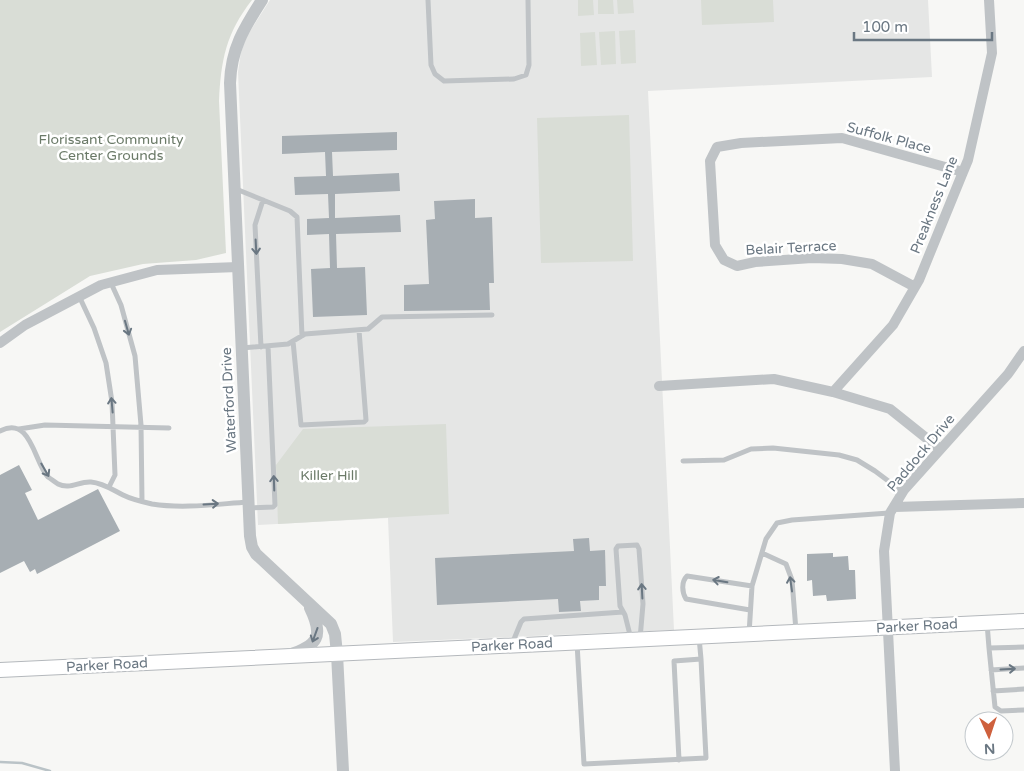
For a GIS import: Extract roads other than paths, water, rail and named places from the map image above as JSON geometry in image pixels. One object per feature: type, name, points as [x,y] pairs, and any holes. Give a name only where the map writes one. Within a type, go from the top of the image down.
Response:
[{"type":"main road","name":"Parker Road","points":[[0,670],[1024,621]]},
{"type":"street","name":"Waterford Drive","points":[[262,0],[235,48],[230,70],[251,541],[256,554],[331,624],[335,634],[337,654],[343,771]]},
{"type":"street","name":"Preakness Lane","points":[[833,392],[893,325],[915,287],[968,160],[992,53],[989,0]]},
{"type":"street","name":"Suffolk Place","points":[[724,260],[715,245],[710,170],[710,161],[718,147],[741,143],[842,138],[963,172]]},
{"type":"street","name":"Belair Terrace","points":[[724,260],[737,266],[755,262],[812,258],[842,259],[872,264],[915,287]]},
{"type":"street","points":[[0,342],[25,324],[101,285],[157,270],[238,267]]},
{"type":"street","name":"Paddock Drive","points":[[895,771],[884,551],[892,510],[903,492],[1008,374],[1024,351]]},
{"type":"street","points":[[660,386],[774,379],[833,392],[890,410],[940,450]]},
{"type":"street","points":[[892,510],[1024,503]]},
{"type":"street","points":[[286,656],[302,651],[312,644],[317,636],[318,624],[306,602]]},
{"type":"lane","points":[[428,0],[431,65],[435,74],[444,81],[514,79],[526,75],[530,65],[528,0]]},
{"type":"lane","points":[[235,188],[290,211],[297,217],[302,336]]},
{"type":"lane","points":[[261,346],[255,225],[263,200]]},
{"type":"lane","points":[[111,282],[121,305],[135,356],[140,427],[142,501]]},
{"type":"lane","points":[[79,296],[94,328],[106,363],[114,426],[115,474],[109,487]]},
{"type":"lane","points":[[242,348],[288,344],[305,334],[368,329],[382,317],[492,315]]},
{"type":"lane","points":[[294,341],[301,425],[364,422],[366,420],[360,330]]},
{"type":"lane","points":[[19,429],[30,440],[48,477],[59,485],[69,487],[90,482],[109,487],[124,496],[152,504],[273,507],[275,505],[268,346]]},
{"type":"lane","points":[[0,431],[7,427],[19,429],[45,425],[169,428]]},
{"type":"lane","points":[[683,461],[724,460],[751,448],[773,448],[839,455],[857,460],[903,492]]},
{"type":"lane","points":[[749,634],[752,586],[766,539],[777,523],[892,510]]},
{"type":"lane","points":[[637,545],[639,549],[643,604],[636,640],[620,606],[616,549],[618,546],[637,545]]},
{"type":"lane","points":[[762,553],[786,564],[792,580],[796,632]]},
{"type":"lane","points":[[750,610],[686,599],[682,593],[684,579],[687,576],[752,586]]},
{"type":"lane","points":[[511,645],[522,620],[623,612]]},
{"type":"lane","points":[[987,623],[993,691],[997,710],[1024,710]]},
{"type":"lane","points":[[577,642],[584,764],[706,758],[699,637]]},
{"type":"lane","points":[[990,648],[1024,647]]},
{"type":"lane","points":[[679,760],[674,661],[701,659]]},
{"type":"lane","points":[[992,670],[1024,668]]},
{"type":"lane","points":[[993,691],[1024,689]]},
{"type":"waterway","points":[[0,762],[22,763],[50,771]]},
{"type":"park label","name":"Florissant Community Center Grounds","points":[[111,148]]},
{"type":"park label","name":"Killer Hill","points":[[329,475]]}]
